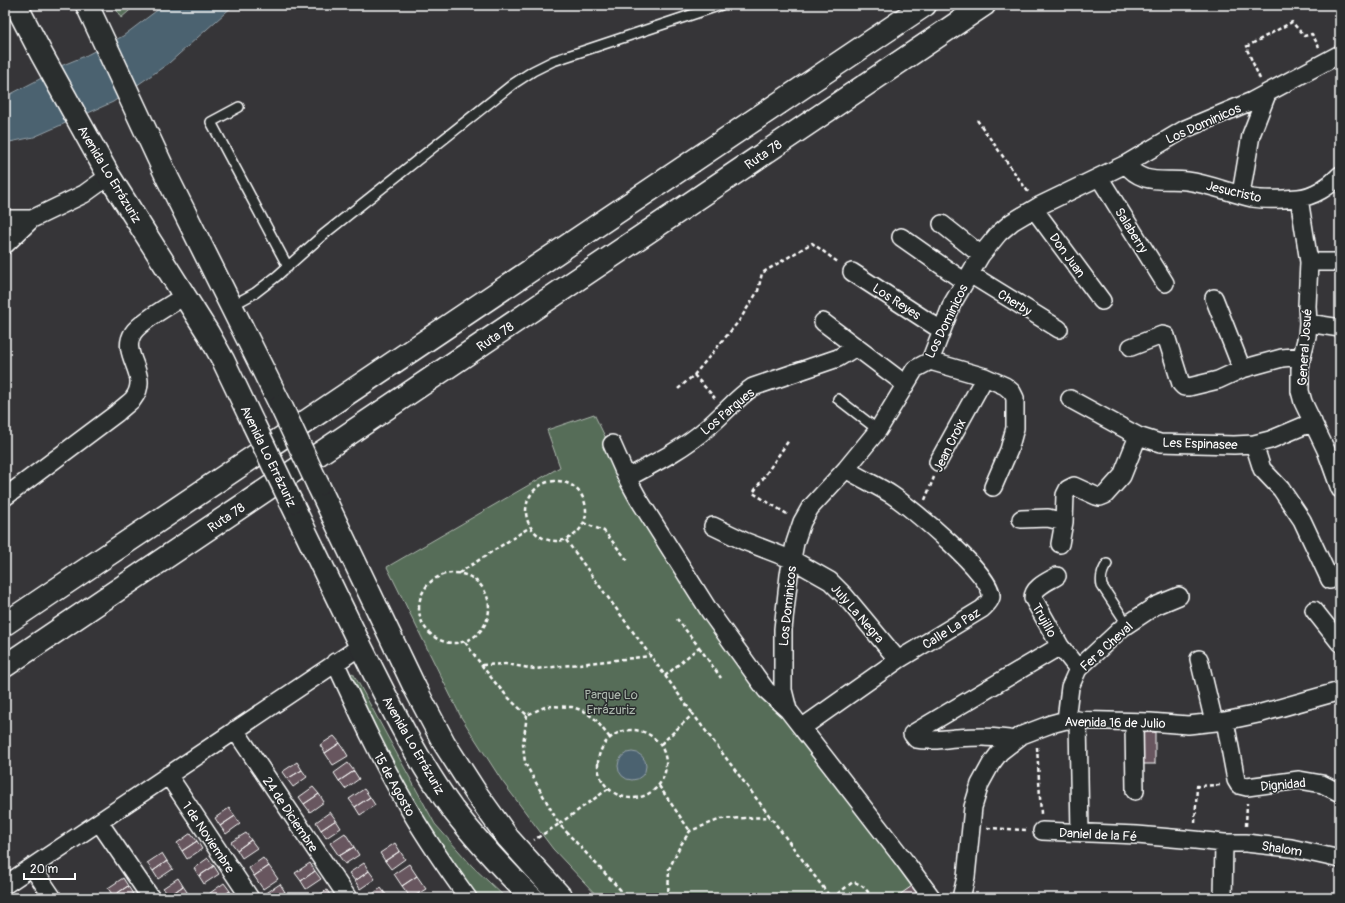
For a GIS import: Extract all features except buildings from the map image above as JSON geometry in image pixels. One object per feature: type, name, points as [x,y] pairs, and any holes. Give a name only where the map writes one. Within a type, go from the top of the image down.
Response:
[{"type":"main road","name":"Avenida Lo Errázuriz","points":[[16,5],[109,176],[185,296],[223,360],[398,722],[432,778],[470,831],[532,898]]},
{"type":"main road","name":"Avenida Lo Errázuriz","points":[[87,5],[168,179],[281,406],[415,688],[444,743],[478,796],[520,851],[562,898]]},
{"type":"main road","points":[[5,624],[925,5]]},
{"type":"main road","name":"Ruta 78","points":[[5,666],[984,5]]},
{"type":"street","name":"Los Dominicos","points":[[788,710],[783,690],[782,654],[786,599],[795,543],[802,522],[810,508],[846,469],[878,430],[915,369],[930,361],[952,304],[981,255],[999,233],[1036,208],[1126,164],[1185,130],[1267,94],[1333,58]]},
{"type":"street","points":[[1241,194],[1251,135],[1267,94]]},
{"type":"street","name":"Jesucristo","points":[[1126,164],[1132,171],[1147,178],[1170,181],[1187,181],[1210,185],[1253,198],[1299,198],[1308,196],[1326,187],[1340,175]]},
{"type":"street","points":[[5,245],[32,219],[84,194],[109,176]]},
{"type":"street","name":"Salaberry","points":[[1100,177],[1165,283]]},
{"type":"street","name":"General Josué","points":[[1299,198],[1309,262],[1307,306],[1308,323],[1299,380],[1300,391],[1303,402],[1326,450],[1339,484]]},
{"type":"street","name":"Don Juan","points":[[1036,208],[1102,301]]},
{"type":"street","points":[[5,220],[32,219]]},
{"type":"street","points":[[942,224],[981,255]]},
{"type":"street","name":"Cherby","points":[[901,237],[967,278],[1059,329]]},
{"type":"street","points":[[1309,262],[1340,262]]},
{"type":"street","name":"Los Reyes","points":[[852,272],[941,330]]},
{"type":"street","points":[[5,497],[116,413],[133,398],[139,385],[139,378],[129,351],[128,345],[130,338],[138,327],[185,296]]},
{"type":"street","points":[[1214,298],[1242,369]]},
{"type":"street","points":[[823,322],[905,384]]},
{"type":"street","points":[[1308,323],[1340,328]]},
{"type":"street","points":[[1131,347],[1162,335],[1166,336],[1179,379],[1184,387],[1218,380],[1242,369],[1282,358],[1302,356]]},
{"type":"street","name":"Los Parques","points":[[627,478],[676,451],[708,428],[753,387],[838,358],[855,346]]},
{"type":"street","points":[[930,361],[985,377],[1005,386],[1012,392],[1015,398],[1015,428],[1009,450],[993,487]]},
{"type":"street","name":"Jean Croix","points":[[938,462],[985,377]]},
{"type":"street","name":"Les Espinasee","points":[[1070,399],[1138,436],[1160,443],[1234,446],[1254,444],[1270,440],[1313,422]]},
{"type":"street","points":[[1060,544],[1064,522],[1065,496],[1068,489],[1074,486],[1096,496],[1100,497],[1105,495],[1122,476],[1138,436]]},
{"type":"street","name":"Los Dominicos","points":[[612,444],[627,478],[667,546],[710,612],[766,690],[788,710],[803,727],[932,898]]},
{"type":"street","points":[[1254,444],[1262,469],[1281,489],[1302,520],[1330,580]]},
{"type":"street","name":"Calle La Paz","points":[[803,727],[898,660],[982,609],[988,604],[992,596],[989,587],[972,565],[920,516],[892,495],[846,469]]},
{"type":"street","points":[[1021,519],[1048,518],[1064,522]]},
{"type":"street","name":"July La Negra","points":[[713,526],[744,542],[792,560],[830,581],[898,660]]},
{"type":"street","name":"Trujillo","points":[[1057,576],[1036,589],[1033,593],[1033,598],[1060,646],[1078,669]]},
{"type":"street","name":"Fer a Cheval","points":[[1080,832],[1070,687],[1078,669],[1087,659],[1127,624],[1155,606],[1179,596]]},
{"type":"street","points":[[1314,610],[1340,643]]},
{"type":"street","points":[[5,885],[335,662],[361,646]]},
{"type":"street","points":[[1015,740],[999,737],[957,738],[924,741],[916,739],[912,734],[1060,646]]},
{"type":"street","points":[[1199,659],[1219,722],[1241,783]]},
{"type":"street","name":"15 de Agosto","points":[[335,662],[368,732],[409,809],[430,844],[468,898]]},
{"type":"street","name":"Avenida 16 de Julio","points":[[961,898],[966,877],[973,807],[980,784],[991,764],[1000,752],[1015,740],[1035,729],[1072,720],[1188,725],[1219,722],[1337,696]]},
{"type":"street","points":[[1134,722],[1135,791]]},
{"type":"street","name":"24 de Diciembre","points":[[235,730],[348,898]]},
{"type":"street","name":"1 de Noviembre","points":[[168,775],[250,898]]},
{"type":"street","name":"Dignidad","points":[[1241,783],[1300,780],[1322,784],[1340,793]]},
{"type":"street","points":[[99,822],[151,898]]},
{"type":"street","name":"Daniel de la Fé","points":[[1042,831],[1080,832],[1224,843]]},
{"type":"street","points":[[1222,898],[1224,843]]},
{"type":"street","name":"Shalom","points":[[1224,843],[1246,843],[1291,848],[1340,859]]},
{"type":"street","points":[[32,867],[53,898]]},
{"type":"lane","points":[[231,306],[254,293],[288,267],[323,235],[514,84],[533,71],[553,60],[720,5]]},
{"type":"lane","points":[[239,107],[211,122],[288,267]]},
{"type":"lane","points":[[838,399],[878,430]]},
{"type":"lane","points":[[1107,564],[1102,573],[1102,586],[1127,624]]},
{"type":"path","points":[[1267,94],[1246,47],[1292,22],[1304,36],[1312,34],[1333,58]]},
{"type":"path","points":[[977,120],[1036,208]]},
{"type":"path","points":[[678,389],[694,375],[739,321],[758,291],[762,273],[812,243],[852,272]]},
{"type":"path","points":[[694,375],[727,410]]},
{"type":"path","points":[[789,440],[754,493],[802,522]]},
{"type":"path","name":"Jean Croix","points":[[920,516],[938,462]]},
{"type":"path","points":[[552,481],[561,481],[571,485],[584,499],[586,509],[583,524],[574,535],[566,540],[546,540],[537,535],[530,527],[526,508],[528,499],[534,490],[542,484],[552,481]]},
{"type":"path","points":[[583,524],[604,531],[628,561]]},
{"type":"path","points":[[459,573],[530,527]]},
{"type":"path","points":[[566,540],[693,714],[832,898],[853,882],[863,886],[873,898]]},
{"type":"path","points":[[459,573],[470,577],[480,584],[486,593],[490,605],[489,616],[484,627],[476,636],[466,642],[454,644],[443,642],[433,636],[425,628],[420,618],[419,606],[421,596],[427,586],[436,578],[447,574],[459,573]]},
{"type":"path","points":[[677,620],[699,647],[721,678]]},
{"type":"path","points":[[466,642],[494,683],[527,715]]},
{"type":"path","points":[[665,676],[699,647]]},
{"type":"path","points":[[482,665],[506,664],[535,669],[651,656]]},
{"type":"path","points":[[527,715],[547,706],[572,707],[584,711],[595,719],[610,738]]},
{"type":"path","points":[[661,744],[693,714]]},
{"type":"path","points":[[527,715],[523,744],[525,763],[559,824],[628,898]]},
{"type":"path","points":[[1035,729],[1042,831]]},
{"type":"path","points":[[630,730],[642,731],[652,736],[661,744],[666,754],[667,765],[665,777],[659,786],[650,794],[640,798],[628,798],[617,795],[608,789],[601,780],[598,769],[598,758],[602,747],[610,738],[619,732],[630,730]]},
{"type":"path","points":[[1195,840],[1197,786],[1241,783],[1246,843]]},
{"type":"path","points":[[659,786],[690,831]]},
{"type":"path","points":[[520,851],[608,789]]},
{"type":"path","points":[[668,898],[668,868],[690,831],[721,819],[770,817]]},
{"type":"path","name":"Daniel de la Fé","points":[[971,827],[1042,831]]},
{"type":"green space","points":[[114,5],[136,5],[121,18]]},
{"type":"green space","name":"Parque Lo Errázuriz","points":[[594,414],[645,518],[920,898],[599,898],[553,849],[502,781],[461,717],[387,567],[560,467],[547,430]]},
{"type":"green space","points":[[353,673],[435,824],[472,866],[506,898],[475,898],[435,845],[347,676]]},
{"type":"water","points":[[164,5],[234,5],[169,63],[113,102],[34,137],[5,143],[5,97],[59,69],[51,70],[85,56],[123,36]]},
{"type":"water","points":[[632,752],[642,756],[646,766],[642,776],[632,780],[622,776],[618,766],[622,756]]}]
